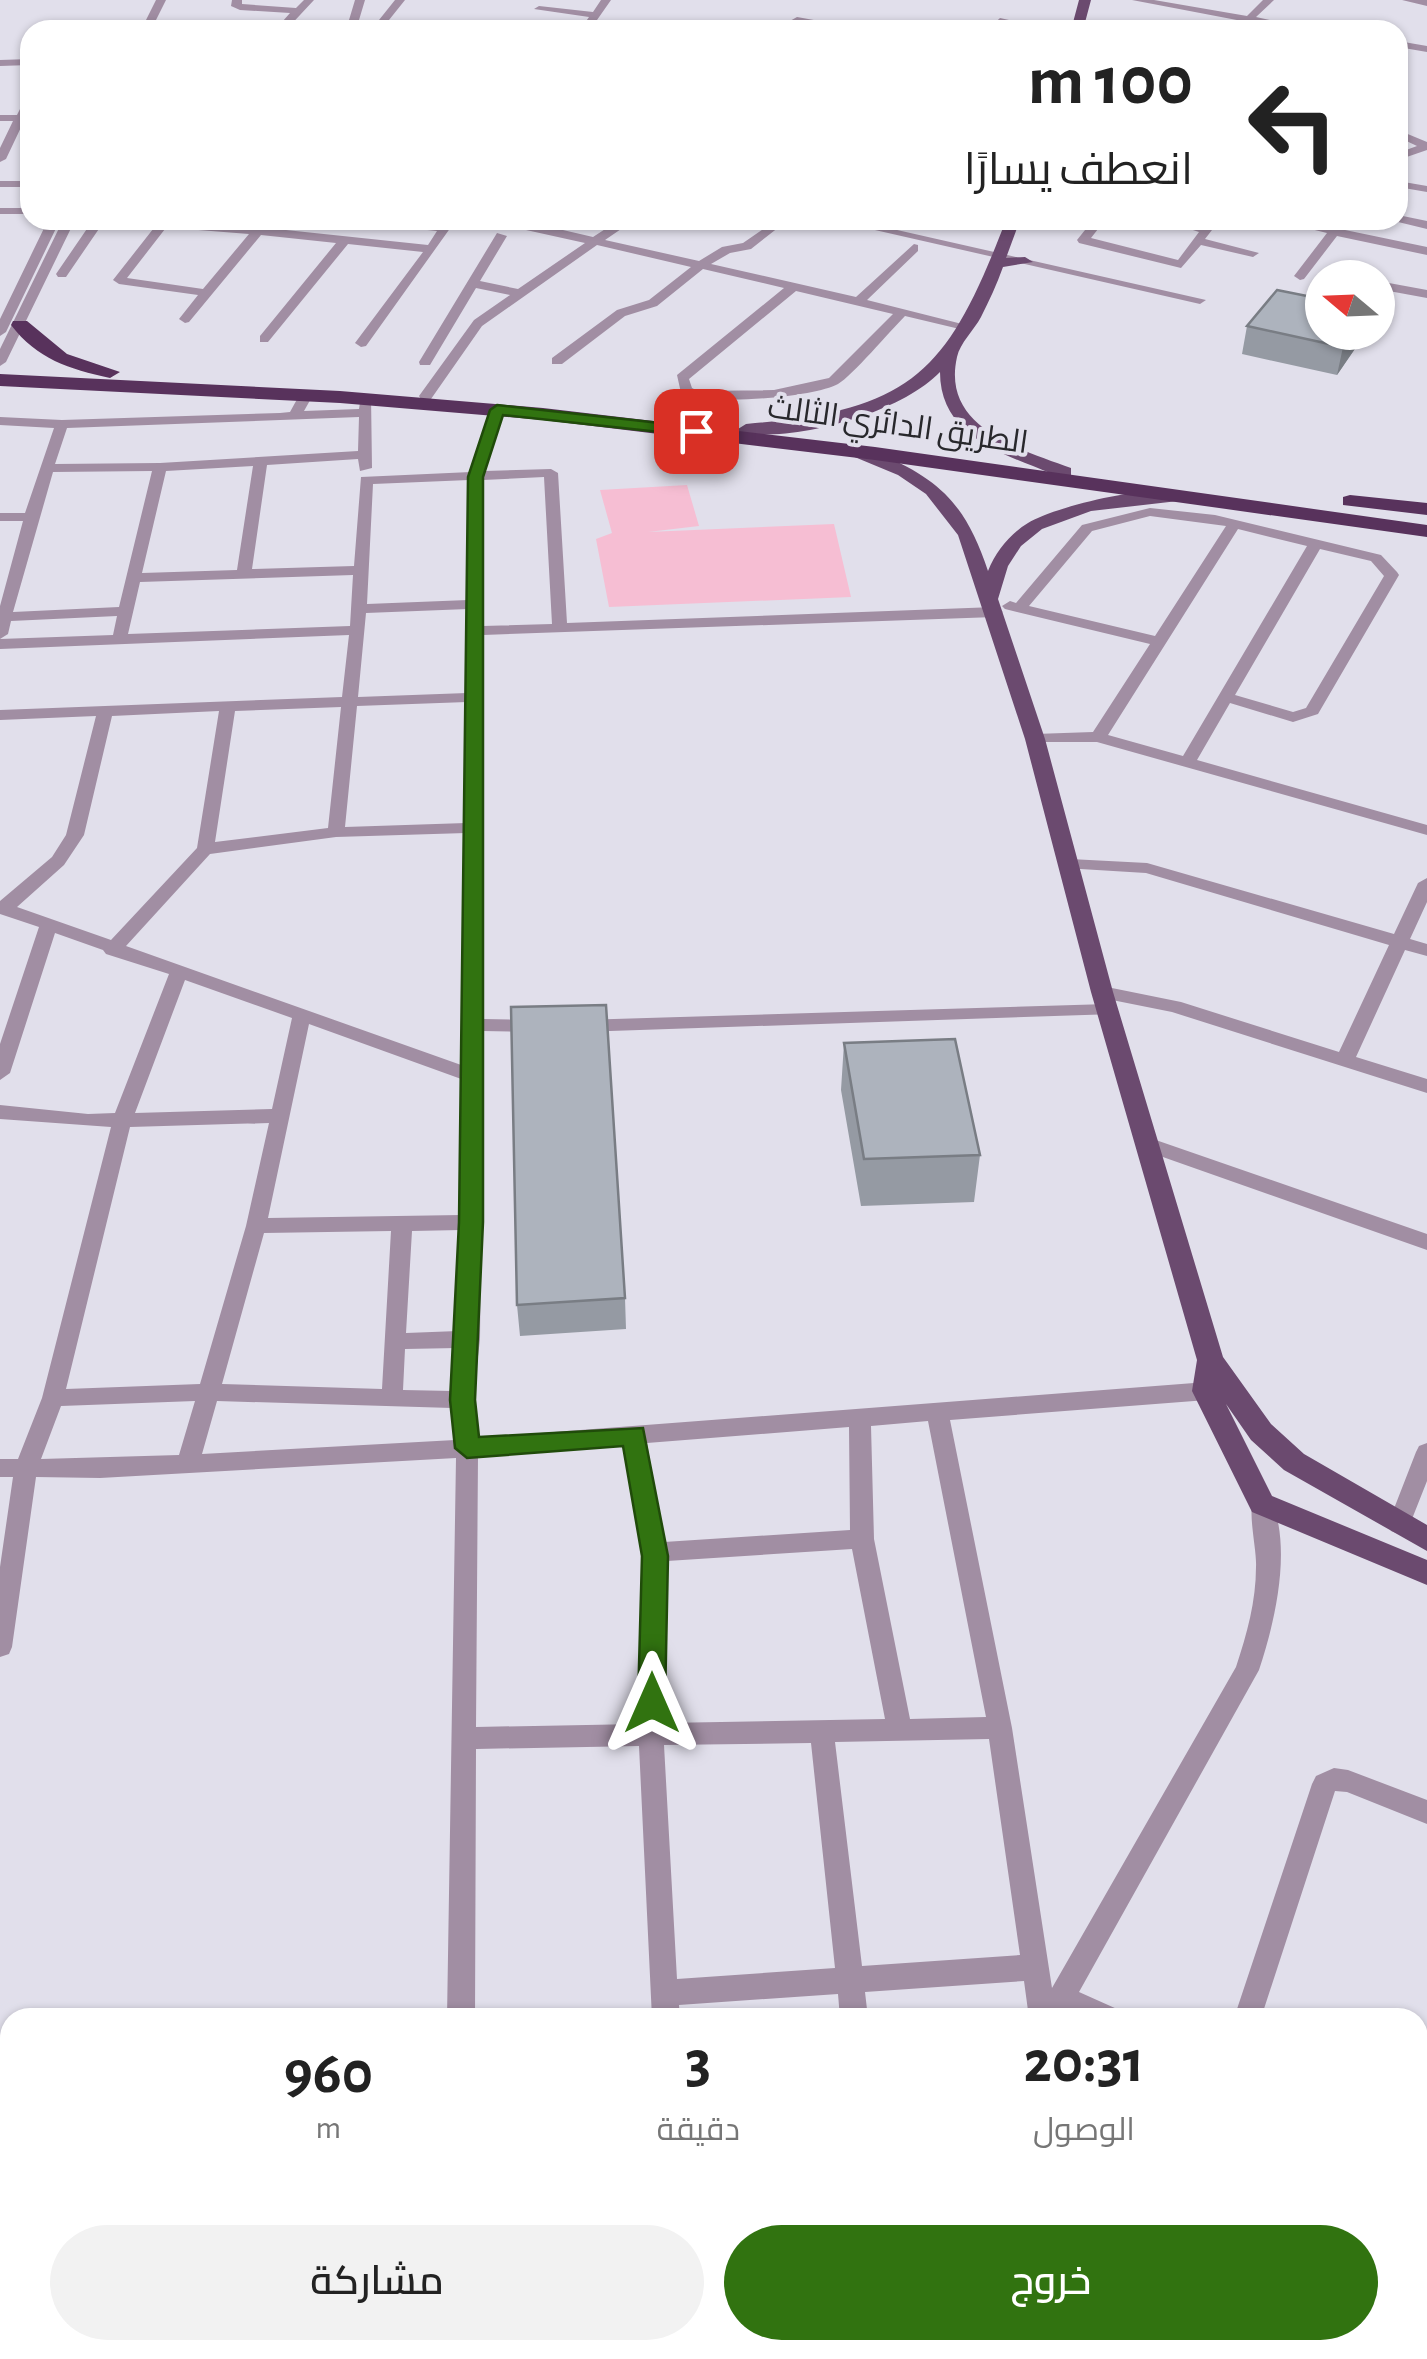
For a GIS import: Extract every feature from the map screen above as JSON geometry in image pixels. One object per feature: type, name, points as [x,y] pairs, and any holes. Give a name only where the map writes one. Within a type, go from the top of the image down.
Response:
[{"type":"highway","points":[[10,328],[53,356],[133,376]]},
{"type":"highway","name":"الطريق الدائري الثالث","points":[[0,377],[133,376],[426,396],[746,429],[1427,520]]},
{"type":"highway","name":"الطريق الدائري الثالث","points":[[0,377],[306,395],[365,406],[497,410],[852,449],[1427,531]]},
{"type":"highway","points":[[0,394],[53,383]]},
{"type":"highway","points":[[1255,496],[1427,508]]},
{"type":"highway","points":[[1275,510],[1427,540]]},
{"type":"main road","points":[[746,429],[834,422],[884,407],[908,393],[949,354],[968,327],[1010,230]]},
{"type":"main road","points":[[1000,260],[1025,262]]},
{"type":"main road","points":[[949,354],[948,389],[960,418],[996,442],[1065,472]]},
{"type":"main road","points":[[852,449],[930,486],[952,505],[993,604],[1210,1360],[1262,1504],[1427,1573]]},
{"type":"main road","points":[[993,604],[1004,553],[1026,529],[1088,506],[1178,496]]},
{"type":"main road","points":[[1219,1390],[1294,1462],[1427,1539]]},
{"type":"street","points":[[237,0],[234,4],[240,7],[298,11]]},
{"type":"street","points":[[289,20],[309,0]]},
{"type":"street","points":[[384,20],[400,0]]},
{"type":"street","points":[[592,20],[606,0]]},
{"type":"street","points":[[1136,0],[1249,20],[1268,0]]},
{"type":"street","points":[[1407,0],[1427,3]]},
{"type":"street","points":[[539,9],[596,14]]},
{"type":"street","points":[[0,159],[20,127]]},
{"type":"street","points":[[0,362],[20,293],[49,230]]},
{"type":"street","points":[[10,328],[63,230]]},
{"type":"street","points":[[62,274],[92,230]]},
{"type":"street","points":[[158,230],[119,277],[122,283],[206,292]]},
{"type":"street","points":[[239,230],[431,248]]},
{"type":"street","points":[[361,343],[443,230]]},
{"type":"street","points":[[541,230],[968,327]]},
{"type":"street","points":[[426,396],[464,338],[514,297],[611,230]]},
{"type":"street","points":[[557,361],[620,314],[653,303],[701,265],[726,250],[751,244],[769,230]]},
{"type":"street","points":[[878,230],[1000,260]]},
{"type":"street","points":[[1091,230],[1083,240],[1181,264]]},
{"type":"street","points":[[1158,290],[1206,233],[1204,230]]},
{"type":"street","points":[[1325,230],[1427,251]]},
{"type":"street","points":[[185,319],[258,231]]},
{"type":"street","points":[[1300,276],[1334,232]]},
{"type":"street","points":[[426,362],[501,236]]},
{"type":"street","points":[[264,339],[345,240]]},
{"type":"street","points":[[1199,242],[1253,253]]},
{"type":"street","points":[[858,302],[914,248]]},
{"type":"street","points":[[538,259],[560,264]]},
{"type":"street","points":[[1025,262],[1200,300]]},
{"type":"street","points":[[1395,288],[1423,293],[1427,276]]},
{"type":"street","points":[[794,287],[682,378],[686,390],[696,394],[774,394],[833,380],[902,312]]},
{"type":"street","points":[[472,288],[514,297]]},
{"type":"street","points":[[0,292],[20,293]]},
{"type":"street","points":[[295,415],[306,395]]},
{"type":"street","points":[[0,420],[62,424],[295,415],[365,406],[366,480],[359,609],[336,832]]},
{"type":"street","points":[[460,2008],[467,1448],[462,1400],[469,1339],[474,1025],[476,477],[497,410]]},
{"type":"street","points":[[62,424],[30,516],[2,626],[125,611]]},
{"type":"street","points":[[47,468],[160,467],[363,455]]},
{"type":"street","points":[[244,574],[260,461]]},
{"type":"street","points":[[119,640],[160,467]]},
{"type":"street","points":[[366,480],[551,473],[560,628]]},
{"type":"street","points":[[1020,607],[1087,528],[1163,511],[1376,558],[1392,575],[1312,711],[1293,716],[1226,698]]},
{"type":"street","points":[[0,517],[30,516]]},
{"type":"street","points":[[1098,737],[1233,526]]},
{"type":"street","points":[[1187,762],[1315,546]]},
{"type":"street","points":[[132,578],[359,570]]},
{"type":"street","points":[[359,609],[477,604]]},
{"type":"street","points":[[478,632],[993,604],[1158,641]]},
{"type":"street","points":[[0,644],[354,630]]},
{"type":"street","points":[[0,716],[228,708],[348,699],[477,697]]},
{"type":"street","points":[[112,950],[205,849],[228,708]]},
{"type":"street","points":[[105,711],[75,835],[58,861],[2,908],[301,1018],[473,1076]]},
{"type":"street","points":[[1035,740],[1098,737],[1427,830]]},
{"type":"street","points":[[205,849],[336,832],[474,828]]},
{"type":"street","points":[[1070,864],[1147,868],[1427,950]]},
{"type":"street","points":[[1345,1060],[1427,883]]},
{"type":"street","points":[[0,1073],[48,926]]},
{"type":"street","points":[[0,1647],[26,1468],[53,1398],[122,1121],[178,974]]},
{"type":"street","points":[[474,1025],[648,1027],[1105,1001],[1174,1006],[1427,1086]]},
{"type":"street","points":[[188,1464],[256,1226],[301,1018]]},
{"type":"street","points":[[0,1112],[122,1121],[277,1116]]},
{"type":"street","points":[[1150,1145],[1427,1242]]},
{"type":"street","points":[[256,1226],[471,1222]]},
{"type":"street","points":[[392,1397],[402,1223]]},
{"type":"street","points":[[397,1341],[469,1339]]},
{"type":"street","points":[[0,1468],[188,1464],[467,1448],[1219,1390]]},
{"type":"street","points":[[53,1398],[209,1392],[462,1400]]},
{"type":"street","points":[[937,1412],[1000,1728],[1032,1967],[1049,2008]]},
{"type":"street","points":[[860,1418],[862,1539],[900,1732]]},
{"type":"street","points":[[634,1435],[655,1556],[651,1738],[666,2005],[851,1979],[1032,1967]]},
{"type":"street","points":[[1399,1524],[1427,1452]]},
{"type":"street","points":[[1052,2008],[1247,1670],[1262,1629],[1270,1584],[1271,1548],[1262,1504]]},
{"type":"street","points":[[655,1556],[666,1551],[862,1539]]},
{"type":"street","points":[[462,1738],[651,1738],[1000,1728]]},
{"type":"street","points":[[822,1734],[853,2008]]},
{"type":"street","points":[[1250,2008],[1325,1784],[1334,1779],[1348,1781],[1427,1812]]},
{"type":"shaded area","points":[[687,485],[699,526],[648,532],[834,524],[851,597],[609,607],[596,539],[612,533],[600,490]]},
{"type":"building","points":[[1277,290],[1305,296],[1305,339],[1247,326]]},
{"type":"building","points":[[606,1005],[625,1298],[517,1305],[511,1007]]},
{"type":"building","points":[[955,1039],[980,1155],[864,1159],[844,1043]]},
{"type":"route","points":[[652,1703],[655,1556],[634,1435],[467,1448],[462,1400],[469,1339],[474,1025],[476,477],[481,451],[497,410],[696,431]]}]
